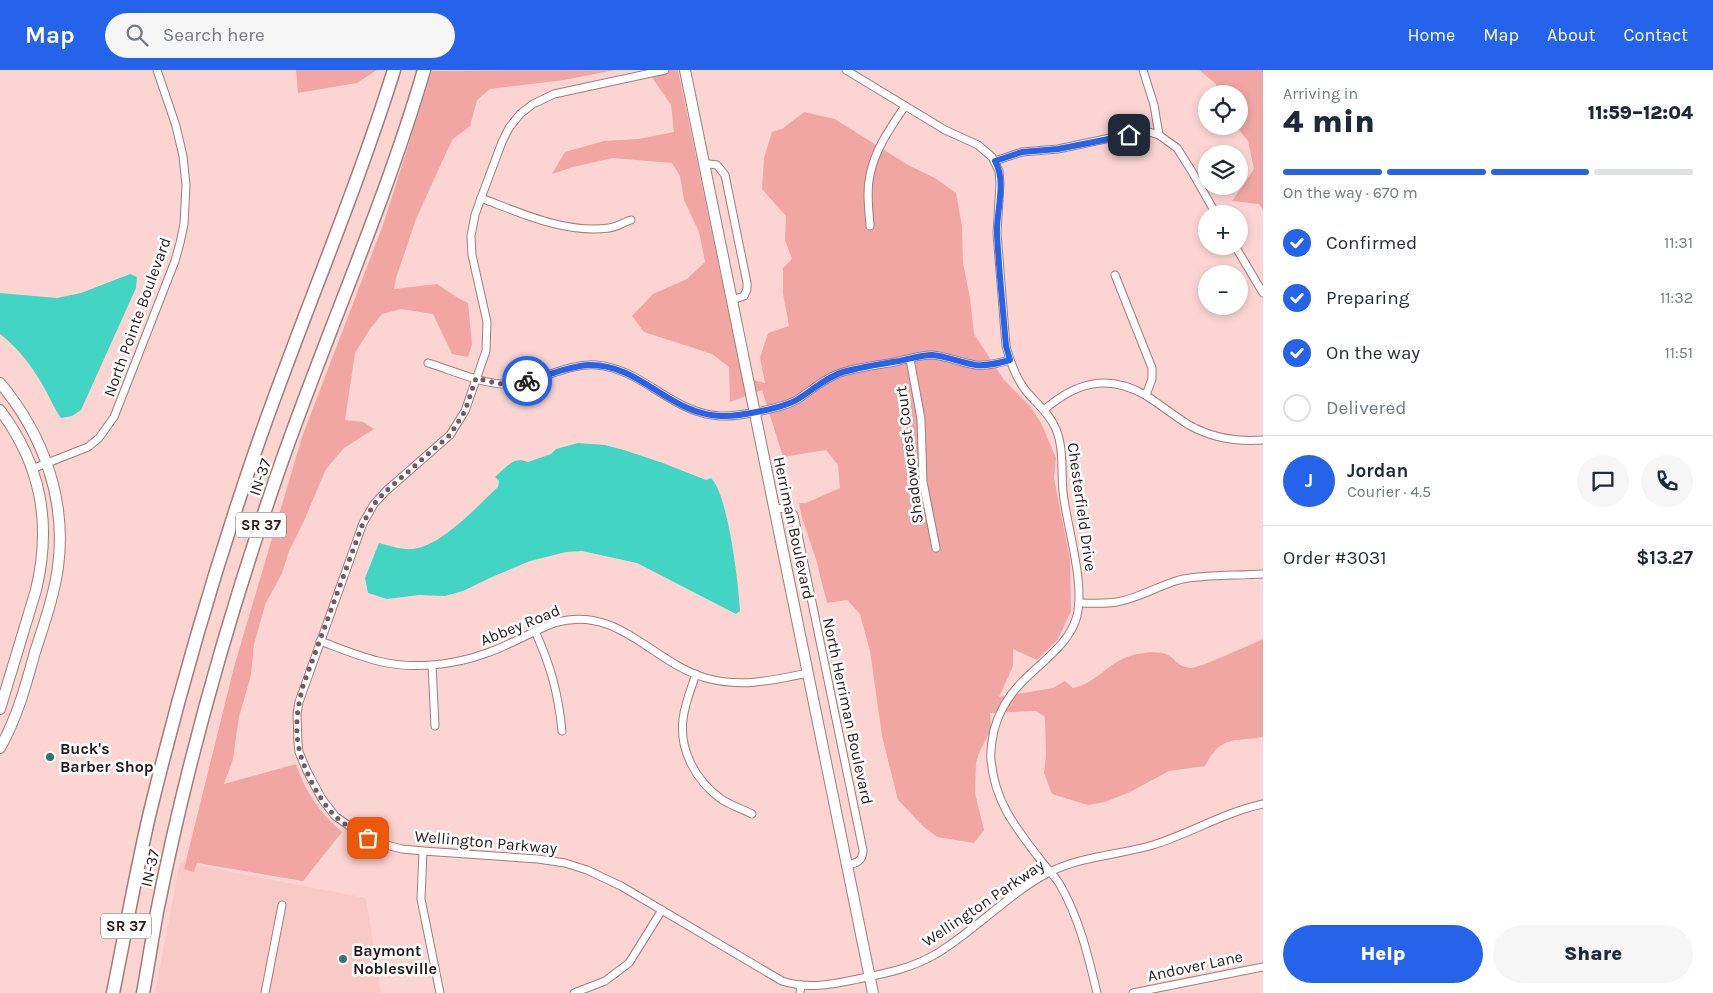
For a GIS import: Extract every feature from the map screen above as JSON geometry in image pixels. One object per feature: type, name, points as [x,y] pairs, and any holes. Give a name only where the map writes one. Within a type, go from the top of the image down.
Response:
[{"type":"highway","name":"IN-37","points":[[113,993],[140,859],[175,712],[226,540],[282,377],[369,145],[394,70]]},
{"type":"highway","name":"IN-37","points":[[143,993],[157,912],[191,768],[228,629],[290,439],[393,166],[424,70]]},
{"type":"highway","points":[[106,993],[128,883],[140,859]]},
{"type":"street","name":"North Pointe Boulevard","points":[[32,469],[88,447],[98,438],[114,417],[180,243],[186,204],[183,156],[176,126],[157,70]]},
{"type":"street","name":"Wellington Parkway","points":[[665,70],[562,91],[544,98],[520,114],[509,128],[502,142],[472,226],[471,248],[487,322],[487,342],[465,411],[450,435],[386,491],[367,514],[303,686],[297,714],[299,752],[314,785],[334,816],[379,843],[402,849],[538,859],[565,863],[603,876],[761,970],[801,989],[870,977],[903,969],[949,946],[1016,894],[1050,872],[1075,863],[1152,845],[1235,811],[1263,804]]},
{"type":"street","name":"Herriman Boulevard","points":[[685,70],[874,993]]},
{"type":"street","points":[[846,70],[945,130],[978,145],[992,156],[995,161],[1022,152],[1058,149],[1143,132],[1159,135],[1177,148],[1184,157],[1211,205]]},
{"type":"street","points":[[1143,70],[1154,105],[1159,135]]},
{"type":"street","points":[[870,226],[868,188],[870,175],[879,148],[905,106]]},
{"type":"street","name":"Chesterfield Drive","points":[[995,161],[999,171],[1000,184],[997,233],[1006,346],[1010,360],[1025,389],[1053,422],[1060,446],[1063,492],[1078,578],[1079,603],[1075,622],[1064,642],[1022,682],[999,715],[992,739],[990,757],[993,780],[1002,805],[1020,833],[1058,882],[1081,930],[1097,993]]},
{"type":"street","points":[[704,165],[717,166],[725,175],[748,289],[741,298],[732,300]]},
{"type":"street","points":[[481,198],[538,219],[567,226],[612,228],[631,220]]},
{"type":"street","points":[[1240,255],[1263,292]]},
{"type":"street","points":[[1115,275],[1152,368],[1152,379],[1146,395]]},
{"type":"street","points":[[428,363],[491,383],[508,384],[530,380],[574,367],[588,365],[603,366],[619,369],[635,377],[678,405],[692,411],[722,416],[770,408],[796,400],[837,374],[930,355],[983,365],[1010,360]]},
{"type":"street","name":"Shadowcrest Court","points":[[910,359],[921,419],[923,482],[936,548]]},
{"type":"street","points":[[0,383],[20,408],[38,440],[48,464],[56,496],[59,546],[58,566],[50,601],[22,699],[0,748]]},
{"type":"street","points":[[1044,410],[1065,394],[1082,386],[1093,383],[1114,383],[1146,395],[1190,426],[1211,435],[1236,440],[1263,440]]},
{"type":"street","points":[[0,410],[24,448],[32,469],[42,511],[44,541],[36,590],[0,709]]},
{"type":"street","name":"North Herriman Boulevard","points":[[775,509],[787,508],[794,515],[863,850],[862,858],[856,863],[847,865]]},
{"type":"street","points":[[1079,603],[1104,604],[1118,602],[1179,580],[1263,574]]},
{"type":"street","name":"Abbey Road","points":[[320,641],[380,661],[432,665],[462,661],[488,653],[564,619],[582,618],[598,621],[623,631],[676,665],[696,674],[722,682],[750,683],[808,673]]},
{"type":"street","points":[[534,631],[552,674],[559,704],[562,732]]},
{"type":"street","points":[[432,665],[435,726]]},
{"type":"street","points":[[696,674],[683,720],[686,752],[695,770],[708,788],[727,803],[752,814]]},
{"type":"street","points":[[423,851],[421,899],[440,993]]},
{"type":"street","points":[[265,993],[282,905]]},
{"type":"street","points":[[574,993],[605,981],[629,963],[662,910]]},
{"type":"street","name":"Andover Lane","points":[[1133,993],[1263,967]]},
{"type":"shaded area","points":[[296,70],[377,70],[357,83],[298,93]]},
{"type":"shaded area","points":[[615,70],[564,80],[490,89],[477,100],[470,126],[452,140],[416,219],[394,289],[437,284],[468,303],[472,344],[468,357],[452,354],[433,314],[401,309],[382,314],[355,353],[345,420],[363,422],[374,429],[344,448],[326,469],[289,551],[282,573],[265,605],[254,644],[251,675],[239,717],[233,759],[224,784],[296,764],[304,784],[314,801],[342,832],[303,881],[197,863],[194,872],[184,869],[234,667],[302,437],[383,225],[432,71]]},
{"type":"shaded area","points":[[647,70],[678,70],[742,377],[765,383],[760,358],[768,333],[789,326],[783,293],[783,268],[792,259],[785,240],[786,216],[762,189],[764,158],[772,132],[782,129],[804,112],[835,119],[908,165],[935,178],[956,193],[962,226],[963,263],[970,298],[974,334],[1004,380],[1030,406],[1041,423],[1056,458],[1054,478],[1070,560],[1071,611],[1058,639],[1037,660],[1013,649],[1013,666],[999,697],[1053,688],[1065,681],[1073,688],[1081,686],[1122,659],[1144,653],[1164,653],[1182,666],[1196,667],[1263,639],[1263,737],[1229,742],[1217,749],[1205,766],[1169,771],[1130,792],[1105,802],[1088,805],[1052,794],[1044,773],[1046,755],[1045,717],[1036,711],[990,713],[991,729],[976,763],[975,793],[984,830],[974,843],[937,837],[924,827],[898,800],[882,736],[870,651],[860,614],[847,600],[827,603],[799,503],[806,503],[840,488],[838,465],[826,450],[783,457],[762,390],[730,402],[729,367],[712,354],[644,332],[632,316],[653,294],[687,279],[705,262],[699,232],[684,200],[680,176],[672,163],[613,158],[552,174],[565,152],[604,141],[638,139],[674,132],[671,105]]},
{"type":"shaded area","points":[[1199,70],[1263,70],[1263,210],[1259,204],[1232,201],[1236,195],[1248,195],[1248,178],[1254,169],[1248,141],[1243,135],[1248,135],[1248,85],[1216,84]]},
{"type":"shaded area","points":[[180,862],[366,898],[381,993],[155,993]]},
{"type":"water","points":[[130,274],[137,277],[136,288],[81,410],[72,416],[61,418],[28,363],[0,334],[0,293],[57,298],[81,293]]},
{"type":"water","points":[[578,443],[605,445],[624,450],[706,480],[711,478],[723,502],[732,541],[740,611],[736,614],[637,563],[582,551],[566,552],[530,561],[463,591],[445,596],[419,595],[387,599],[368,593],[365,578],[379,543],[413,549],[436,540],[458,524],[498,487],[499,481],[495,477],[514,461],[528,462],[551,454],[556,449]]},
{"type":"way so far","points":[[368,838],[334,816],[322,799],[307,771],[299,752],[297,730],[297,714],[303,686],[363,523],[374,504],[386,491],[450,435],[465,411],[476,378],[499,384],[527,381]]},
{"type":"place","name":"Buck's Barber Shop","points":[[50,757]]},
{"type":"place","name":"Baymont Noblesville","points":[[343,959]]},
{"type":"route","points":[[527,381],[574,367],[598,365],[619,369],[635,377],[678,405],[692,411],[707,415],[732,416],[791,402],[843,372],[930,355],[983,365],[1010,360],[1006,346],[997,233],[1000,184],[999,171],[995,161],[1022,152],[1058,149],[1129,135]]}]
